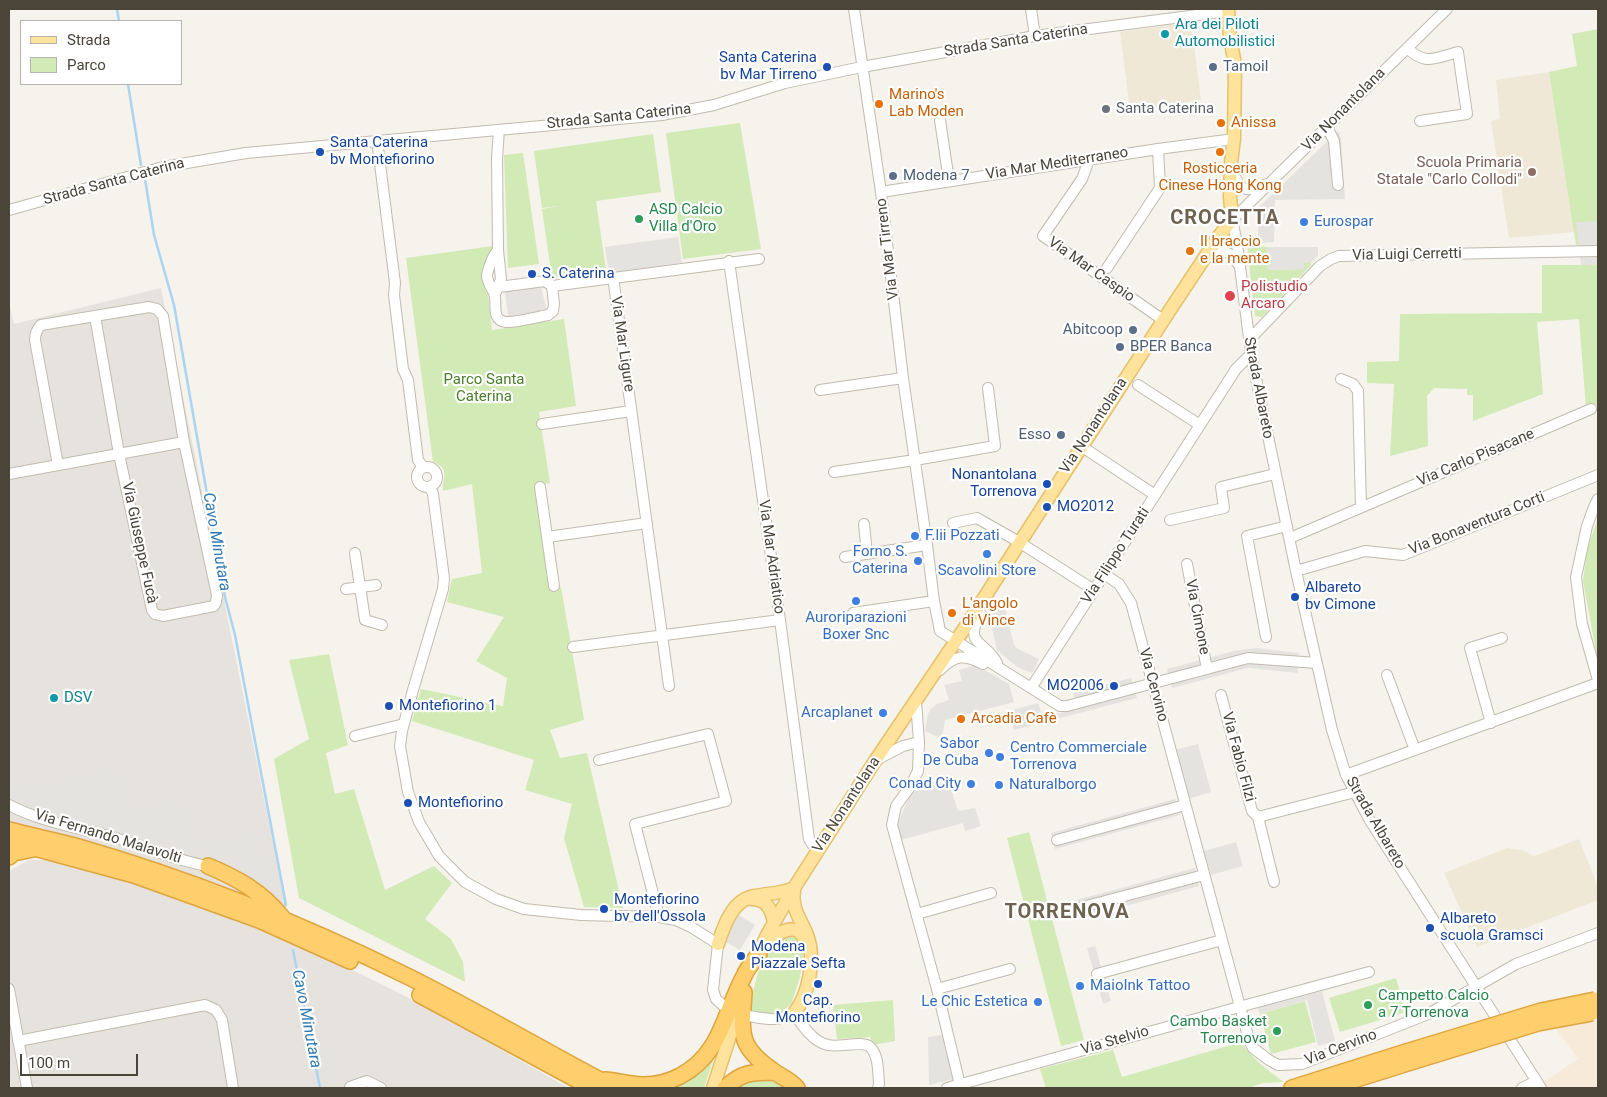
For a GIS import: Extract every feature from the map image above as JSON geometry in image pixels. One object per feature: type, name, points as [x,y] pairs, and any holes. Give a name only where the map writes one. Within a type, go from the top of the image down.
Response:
[{"type":"highway","points":[[9,830],[73,845],[135,864],[241,901],[285,920],[410,977],[595,1084],[658,1084],[674,1080],[702,1062],[723,1027],[744,974],[760,951]]},
{"type":"highway","points":[[9,841],[134,875],[259,920],[408,988],[595,1084],[615,1088]]},
{"type":"highway","points":[[9,857],[22,851],[37,848]]},
{"type":"highway","points":[[208,866],[250,887],[271,903],[285,920]]},
{"type":"highway","points":[[744,992],[741,1023],[744,1040],[755,1056],[775,1072],[790,1080],[797,1088]]},
{"type":"highway","points":[[1292,1088],[1596,1006]]},
{"type":"highway","points":[[1328,1088],[1408,1057]]},
{"type":"highway","points":[[725,1088],[748,1073],[775,1072]]},
{"type":"main road","points":[[1231,9],[1230,37],[1235,65],[1234,139],[1231,162],[1230,207],[1232,220]]},
{"type":"main road","name":"Via Nonantolana","points":[[713,1088],[744,992],[760,951],[794,888],[875,760],[956,641],[1163,320],[1232,220]]},
{"type":"main road","points":[[718,944],[726,922],[737,906],[744,900],[758,895],[779,894],[794,888],[794,906],[808,938],[811,964],[804,999],[794,1013]]},
{"type":"main road","points":[[744,900],[756,899],[766,903],[772,913],[774,922]]},
{"type":"main road","points":[[760,951],[776,935],[791,929],[799,931],[809,944]]},
{"type":"street","name":"Via Mar Tirreno","points":[[854,9],[881,192],[903,378],[934,601],[940,631],[956,641]]},
{"type":"street","points":[[1031,9],[1035,36]]},
{"type":"street","name":"Strada Santa Caterina","points":[[9,210],[163,167],[246,153],[677,113],[714,105],[785,84],[862,67],[1035,36],[1209,10],[1231,9]]},
{"type":"street","name":"Via Nonantolana","points":[[1232,220],[1447,9]]},
{"type":"street","points":[[1407,48],[1418,58],[1425,60],[1458,52],[1467,114],[1420,121]]},
{"type":"street","points":[[940,120],[949,181]]},
{"type":"street","points":[[1327,127],[1334,141],[1338,185]]},
{"type":"street","points":[[499,130],[497,158],[498,250],[493,256],[487,277],[489,285],[497,291],[545,281],[552,286],[729,261],[759,259]]},
{"type":"street","name":"Via Mar Mediterraneo","points":[[881,192],[1234,139]]},
{"type":"street","points":[[377,140],[395,283],[400,294],[410,370],[408,380],[418,460],[423,467],[430,467],[436,472],[436,483],[430,486],[444,584],[404,724],[400,746],[408,792],[419,822],[440,856],[465,882],[496,899],[524,909],[561,913],[659,917],[682,923],[718,944],[713,990],[716,999],[727,1009]]},
{"type":"street","points":[[1107,268],[1160,188],[1158,149]]},
{"type":"street","name":"Via Mar Caspio","points":[[1089,160],[1082,179],[1043,236],[1163,320]]},
{"type":"street","points":[[1231,162],[1235,177],[1243,189],[1250,191],[1270,182]]},
{"type":"street","name":"Strada Albareto","points":[[1232,220],[1251,354],[1275,474],[1332,730],[1346,775],[1369,819],[1538,1084]]},
{"type":"street","points":[[1202,261],[1218,252],[1226,251],[1233,256],[1239,266]]},
{"type":"street","name":"Via Luigi Cerretti","points":[[1249,340],[1320,266],[1339,256],[1598,252]]},
{"type":"street","name":"Via Mar Adriatico","points":[[729,261],[780,620],[808,839],[819,848]]},
{"type":"street","name":"Via Mar Ligure","points":[[613,277],[669,686]]},
{"type":"street","points":[[497,291],[495,314],[499,319],[506,322],[548,315],[553,311],[554,304],[552,286]]},
{"type":"street","name":"Via Giuseppe Fucà","points":[[58,465],[35,334],[37,329],[41,325],[95,316],[149,307],[154,307],[163,316],[184,442],[217,598],[214,606],[168,616],[159,616],[152,610],[119,454],[95,316]]},
{"type":"street","name":"Via Filippo Turati","points":[[1031,688],[1236,369],[1251,354]]},
{"type":"street","points":[[820,390],[903,378]]},
{"type":"street","points":[[1341,379],[1348,381],[1358,391],[1361,507]]},
{"type":"street","points":[[1138,385],[1200,425]]},
{"type":"street","points":[[834,472],[995,446],[988,388]]},
{"type":"street","name":"Via Carlo Pisacane","points":[[1290,538],[1591,409]]},
{"type":"street","name":"Via Mar Ligure","points":[[542,424],[631,411]]},
{"type":"street","points":[[9,474],[184,442]]},
{"type":"street","points":[[1081,446],[1155,495]]},
{"type":"street","points":[[1170,520],[1224,508],[1221,488],[1275,474]]},
{"type":"street","name":"Via Bonaventura Corti","points":[[1296,571],[1365,551],[1403,555],[1598,475]]},
{"type":"street","points":[[540,487],[554,586]]},
{"type":"street","points":[[1346,775],[1598,682],[1582,624],[1576,577],[1587,526],[1598,499]]},
{"type":"street","points":[[953,523],[977,518],[1019,542],[1094,590]]},
{"type":"street","points":[[547,537],[647,523]]},
{"type":"street","points":[[864,524],[867,554]]},
{"type":"street","points":[[1266,637],[1247,536],[1287,526]]},
{"type":"street","points":[[845,557],[927,545]]},
{"type":"street","points":[[356,553],[365,620],[382,624]]},
{"type":"street","name":"Via Cimone","points":[[1186,564],[1207,669]]},
{"type":"street","name":"Via Cervino","points":[[1104,574],[1119,584],[1131,603],[1249,1040],[1253,1048],[1268,1060],[1278,1065],[1302,1064],[1428,1014],[1516,964],[1598,933]]},
{"type":"street","points":[[346,589],[376,585]]},
{"type":"street","name":"Via Cimone","points":[[984,597],[984,609],[975,624],[974,636],[978,643],[993,656],[998,667]]},
{"type":"street","points":[[853,613],[934,601]]},
{"type":"street","points":[[573,647],[780,620]]},
{"type":"street","points":[[1491,723],[1470,648],[1502,638]]},
{"type":"street","name":"Via Cimone","points":[[956,641],[1060,706],[1248,658],[1317,663]]},
{"type":"street","name":"Via Cimone","points":[[930,679],[950,661],[962,657],[973,658],[986,665],[998,667]]},
{"type":"street","points":[[1387,675],[1415,750]]},
{"type":"street","name":"Via Fabio Filzi","points":[[1221,695],[1252,812],[1258,817],[1274,882]]},
{"type":"street","points":[[916,701],[919,742],[918,771],[915,779],[896,806],[892,825],[937,989],[960,1085]]},
{"type":"street","points":[[355,736],[404,724]]},
{"type":"street","points":[[599,760],[708,734],[726,801],[635,824],[659,917]]},
{"type":"street","points":[[875,760],[903,746],[919,742]]},
{"type":"street","points":[[896,750],[907,752],[918,761]]},
{"type":"street","name":"Via Fabio Filzi","points":[[1258,817],[1355,792]]},
{"type":"street","name":"Via Fernando Malavolti","points":[[9,805],[40,817],[208,866]]},
{"type":"street","points":[[1057,840],[1185,805]]},
{"type":"street","points":[[1075,909],[1204,875]]},
{"type":"street","points":[[917,914],[991,893]]},
{"type":"street","points":[[1097,974],[1222,940]]},
{"type":"street","points":[[937,989],[1010,969]]},
{"type":"street","name":"Via Stelvio","points":[[947,1088],[1239,1006],[1369,972]]},
{"type":"street","points":[[9,988],[27,1088]]},
{"type":"street","points":[[18,1041],[205,1005],[216,1010],[222,1020],[234,1088]]},
{"type":"street","points":[[749,1016],[775,1020],[784,1019],[794,1013],[803,1026],[821,1042],[838,1046],[866,1044],[872,1048],[876,1055],[878,1088]]},
{"type":"street","points":[[350,1086],[367,1080],[381,1088]]},
{"type":"street","points":[[1522,1088],[1538,1084]]},
{"type":"shaded area","points":[[1191,22],[1201,100],[1130,110],[1120,32]]},
{"type":"shaded area","name":"Scuola Primaria Statale \"Carlo Collodi\"","points":[[1549,72],[1575,232],[1509,238],[1491,121],[1500,119],[1496,80]]},
{"type":"shaded area","name":"Eurospar","points":[[1338,131],[1341,138],[1345,199],[1275,200],[1274,242],[1258,243],[1258,208]]},
{"type":"shaded area","points":[[1598,221],[1598,265],[1581,265],[1576,222]]},
{"type":"shaded area","points":[[678,237],[682,263],[609,273],[605,247]]},
{"type":"shaded area","points":[[1267,247],[1318,247],[1318,256],[1311,263],[1304,263],[1304,269],[1268,270]]},
{"type":"shaded area","points":[[541,286],[547,312],[508,317],[505,291]]},
{"type":"shaded area","points":[[161,288],[286,907],[283,914],[9,824],[9,303],[14,324]]},
{"type":"shaded area","points":[[1002,597],[1014,645],[1018,649],[1039,659],[1032,673],[1017,667],[997,650],[988,611],[994,610],[997,600]]},
{"type":"shaded area","points":[[1256,648],[1299,653],[1298,673],[1248,668],[1172,688],[1167,669],[1234,651]]},
{"type":"shaded area","points":[[976,665],[1009,684],[1014,702],[945,720],[940,738],[925,731],[928,714],[931,709],[937,704],[949,700],[944,685],[962,681],[959,670]]},
{"type":"shaded area","points":[[1131,678],[1137,698],[1014,730],[1009,711],[1038,703],[1043,717],[1077,709],[1073,693]]},
{"type":"shaded area","points":[[1198,744],[1211,792],[1188,799],[1174,750]]},
{"type":"shaded area","points":[[122,764],[132,807],[187,796],[199,854],[33,808],[9,795],[9,788]]},
{"type":"shaded area","points":[[948,780],[958,811],[975,808],[981,826],[965,831],[963,823],[901,840],[897,825],[911,793]]},
{"type":"shaded area","points":[[1175,799],[1180,815],[1055,849],[1051,833]]},
{"type":"shaded area","points":[[266,827],[275,887],[201,857],[198,843]]},
{"type":"shaded area","points":[[1579,839],[1598,887],[1598,900],[1477,947],[1444,873],[1507,848],[1522,850],[1534,856]]},
{"type":"shaded area","points":[[1236,842],[1243,866],[1211,875],[1204,851]]},
{"type":"shaded area","points":[[29,860],[52,860],[90,867],[185,898],[316,952],[407,997],[569,1088],[9,1088],[9,871]]},
{"type":"shaded area","points":[[1195,868],[1199,886],[1078,919],[1073,901]]},
{"type":"shaded area","points":[[737,914],[755,925],[740,950],[721,939]]},
{"type":"shaded area","points":[[1095,946],[1111,1001],[1103,1004],[1087,948]]},
{"type":"shaded area","points":[[1322,991],[1335,1041],[1318,1046],[1307,1000],[1260,1014],[1258,1008]]},
{"type":"shaded area","points":[[1598,1021],[1598,1088],[1546,1088],[1542,1083],[1578,1059],[1553,1025]]},
{"type":"shaded area","points":[[942,1035],[954,1079],[929,1085],[928,1037]]},
{"type":"green space","points":[[1598,29],[1598,245],[1576,245],[1549,72],[1577,66],[1572,34]]},
{"type":"green space","points":[[740,123],[761,249],[683,259],[666,133]]},
{"type":"green space","points":[[653,134],[661,192],[596,201],[606,270],[552,278],[542,209],[559,206],[542,208],[534,151]]},
{"type":"green space","points":[[523,153],[539,264],[508,268],[504,155]]},
{"type":"green space","points":[[1247,244],[1267,247],[1268,270],[1304,269],[1304,263],[1311,263],[1262,317],[1255,316]]},
{"type":"green space","name":"Parco Santa Caterina","points":[[493,246],[484,274],[484,287],[488,295],[492,330],[564,319],[576,406],[539,412],[550,483],[537,486],[551,589],[561,587],[584,720],[550,730],[560,758],[587,753],[623,908],[584,907],[564,838],[572,804],[525,790],[534,760],[412,721],[421,689],[503,706],[507,678],[476,661],[504,617],[447,602],[452,579],[482,573],[472,484],[443,491],[444,470],[439,464],[433,462],[406,258]]},
{"type":"green space","points":[[1542,265],[1598,265],[1598,405],[1586,408],[1579,319],[1537,322],[1543,394],[1473,421],[1473,395],[1467,395],[1467,389],[1434,388],[1427,396],[1428,446],[1390,456],[1394,384],[1367,383],[1367,362],[1399,361],[1400,314],[1542,313]]},
{"type":"green space","points":[[1598,518],[1598,662],[1583,581],[1587,550]]},
{"type":"green space","points":[[329,654],[348,745],[326,753],[335,794],[354,789],[385,890],[434,866],[452,883],[425,919],[451,939],[463,962],[465,982],[299,898],[274,759],[309,739],[289,660]]},
{"type":"green space","points":[[1029,832],[1084,1040],[1061,1046],[1007,838]]},
{"type":"green space","points":[[790,932],[799,938],[804,950],[800,977],[792,1002],[783,1012],[765,1014],[748,1009],[758,973],[767,951]]},
{"type":"green space","name":"Campetto Calcio a 7 Torrenova","points":[[1396,978],[1406,1012],[1340,1032],[1329,998]]},
{"type":"green space","points":[[893,1000],[895,1041],[873,1045],[870,1037],[837,1039],[833,1005]]},
{"type":"green space","points":[[1305,1001],[1316,1042],[1271,1054],[1260,1014]]},
{"type":"green space","points":[[1241,1042],[1250,1054],[1284,1082],[1263,1083],[1248,1088],[1046,1088],[1040,1069],[1113,1050],[1122,1077]]},
{"type":"green space","points":[[718,1044],[704,1088],[655,1088]]},
{"type":"green space","points":[[757,1077],[775,1082],[783,1088],[731,1088]]},
{"type":"waterway","name":"Cavo Minutara","points":[[117,9],[119,20]]},
{"type":"waterway","name":"Cavo Minutara","points":[[128,85],[141,165]]},
{"type":"waterway","name":"Cavo Minutara","points":[[145,179],[154,235],[174,305],[225,597],[235,635],[286,905]]},
{"type":"waterway","name":"Cavo Minutara","points":[[293,950],[320,1088]]},
{"type":"place","name":"Ara dei Piloti Automobilistici","points":[[1165,34]]},
{"type":"place","name":"Santa Caterina bv Mar Tirreno","points":[[827,67]]},
{"type":"place","name":"Tamoil","points":[[1213,67]]},
{"type":"place","name":"Marino's Lab Moden","points":[[879,104]]},
{"type":"place","name":"Santa Caterina","points":[[1106,109]]},
{"type":"place","name":"Anissa","points":[[1221,123]]},
{"type":"place","name":"Santa Caterina bv Montefiorino","points":[[320,152]]},
{"type":"place","name":"Rosticceria Cinese Hong Kong","points":[[1220,152]]},
{"type":"place","name":"Scuola Primaria Statale \"Carlo Collodi\"","points":[[1532,172]]},
{"type":"place","name":"Modena 7","points":[[893,176]]},
{"type":"place","name":"ASD Calcio Villa d'Oro","points":[[639,219]]},
{"type":"place","name":"Eurospar","points":[[1304,222]]},
{"type":"place","name":"Il braccio e la mente","points":[[1190,251]]},
{"type":"place","name":"S. Caterina","points":[[532,274]]},
{"type":"place","name":"Polistudio Arcaro","points":[[1230,296]]},
{"type":"place","name":"Abitcoop","points":[[1133,330]]},
{"type":"place","name":"BPER Banca","points":[[1120,347]]},
{"type":"place","name":"Esso","points":[[1061,435]]},
{"type":"place","name":"Nonantolana Torrenova","points":[[1047,484]]},
{"type":"place","name":"MO2012","points":[[1047,507]]},
{"type":"place","name":"F.lii Pozzati","points":[[915,536]]},
{"type":"place","name":"Scavolini Store","points":[[987,554]]},
{"type":"place","name":"Forno S. Caterina","points":[[918,561]]},
{"type":"place","name":"Albareto bv Cimone","points":[[1295,597]]},
{"type":"place","name":"Auroriparazioni Boxer Snc","points":[[856,601]]},
{"type":"place","name":"L'angolo di Vince","points":[[952,613]]},
{"type":"place","name":"MO2006","points":[[1114,686]]},
{"type":"place","name":"DSV","points":[[54,698]]},
{"type":"place","name":"Montefiorino 1","points":[[389,706]]},
{"type":"place","name":"Arcaplanet","points":[[883,713]]},
{"type":"place","name":"Arcadia Cafè","points":[[961,719]]},
{"type":"place","name":"Sabor De Cuba","points":[[989,753]]},
{"type":"place","name":"Centro Commerciale Torrenova","points":[[1000,757]]},
{"type":"place","name":"Conad City","points":[[971,784]]},
{"type":"place","name":"Naturalborgo","points":[[999,785]]},
{"type":"place","name":"Montefiorino","points":[[408,803]]},
{"type":"place","name":"Montefiorino bv dell'Ossola","points":[[604,909]]},
{"type":"place","name":"Albareto scuola Gramsci","points":[[1430,928]]},
{"type":"place","name":"Modena Piazzale Sefta","points":[[741,956]]},
{"type":"place","name":"Cap. Montefiorino","points":[[818,984]]},
{"type":"place","name":"MaioInk Tattoo","points":[[1080,986]]},
{"type":"place","name":"Le Chic Estetica","points":[[1038,1002]]},
{"type":"place","name":"Campetto Calcio a 7 Torrenova","points":[[1368,1005]]},
{"type":"place","name":"Cambo Basket Torrenova","points":[[1277,1031]]},
{"type":"district","name":"CROCETTA","points":[[1225,219]]},
{"type":"district","name":"TORRENOVA","points":[[1067,913]]}]
